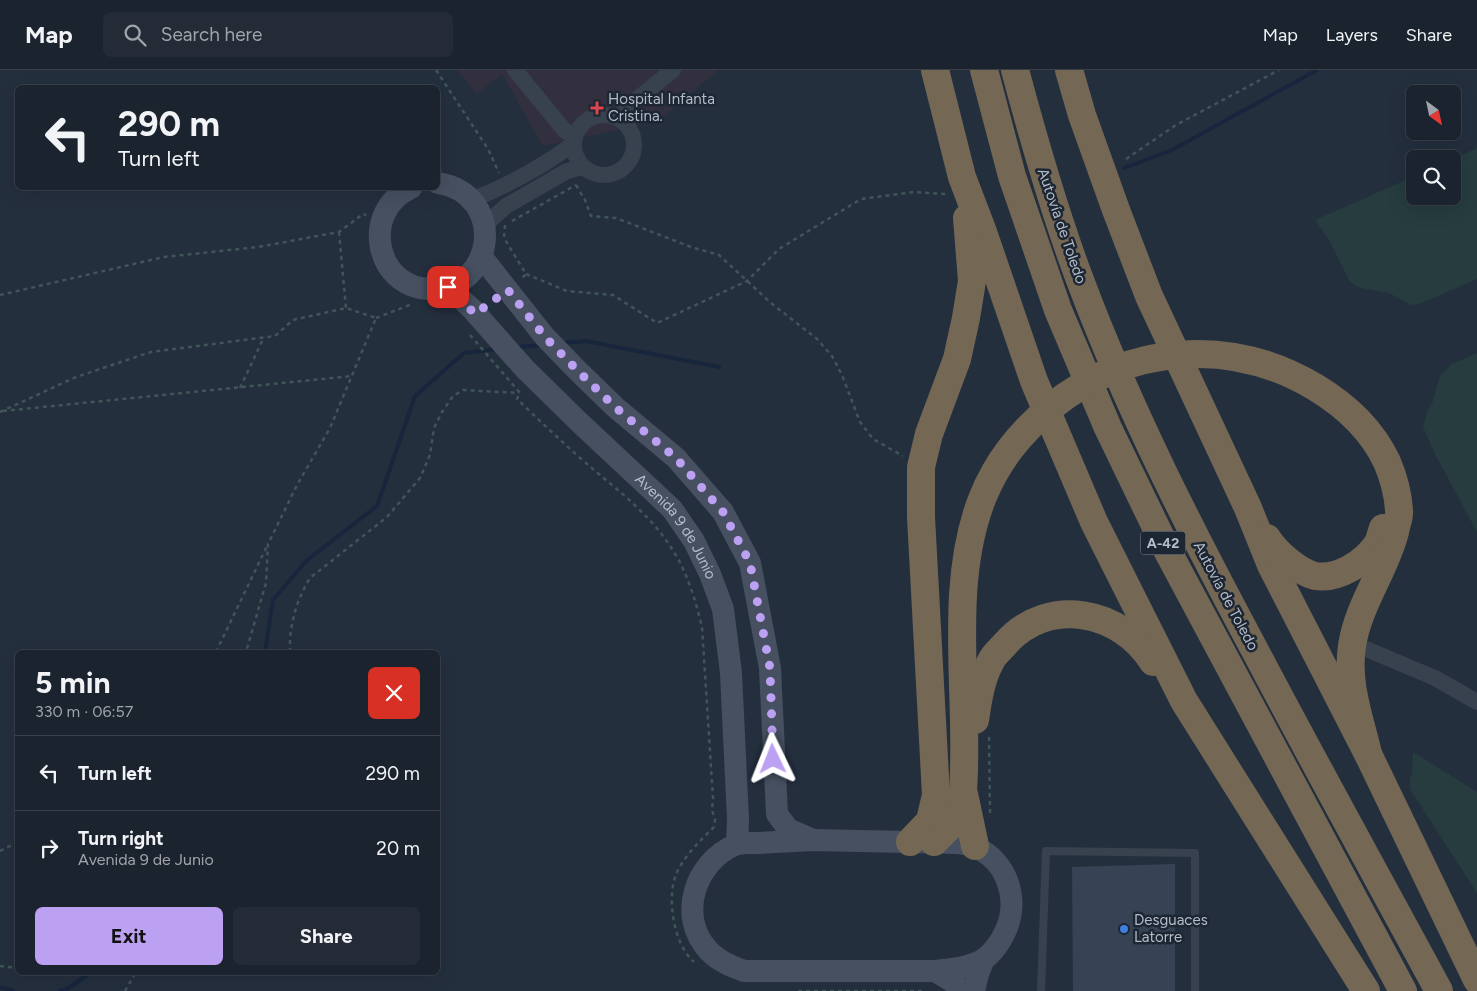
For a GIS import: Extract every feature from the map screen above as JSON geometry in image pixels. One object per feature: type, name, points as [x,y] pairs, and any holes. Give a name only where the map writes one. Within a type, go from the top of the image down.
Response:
[{"type":"highway","points":[[922,842],[930,820],[936,794],[921,517],[921,467],[929,434],[957,359],[972,280],[970,241],[955,186],[934,70]]},
{"type":"highway","name":"Autovía de Toledo","points":[[984,70],[1012,176],[1058,310],[1108,428],[1167,550],[1403,991]]},
{"type":"highway","name":"Autovía de Toledo","points":[[1015,70],[1036,148],[1080,279],[1130,401],[1187,521],[1234,612],[1439,991]]},
{"type":"highway","points":[[1069,70],[1082,115],[1148,296],[1248,508],[1271,565],[1368,754],[1477,980]]},
{"type":"highway","points":[[1081,70],[1116,210]]},
{"type":"highway","points":[[955,186],[983,232],[1034,381],[1094,522],[1184,701],[1366,991]]},
{"type":"highway","points":[[975,846],[963,787],[962,615],[966,562],[973,525],[981,500],[992,475],[1004,455],[1034,421],[1066,396],[1095,378],[1162,357],[1219,355],[1261,363],[1294,375],[1347,409],[1378,446],[1393,481],[1400,513],[1393,540],[1366,601],[1352,643],[1350,664],[1351,686],[1368,754]]},
{"type":"highway","points":[[1248,508],[1272,546],[1288,562],[1315,576],[1337,575],[1362,561],[1378,543],[1387,517],[1393,481]]},
{"type":"highway","points":[[922,842],[948,828],[955,818],[969,765],[979,690],[992,659],[1013,636],[1036,620],[1070,614],[1098,617],[1124,631],[1146,651],[1166,683],[1184,701]]},
{"type":"main road","points":[[404,190],[393,200],[382,218],[379,235],[381,252],[388,267],[400,279],[415,287],[431,290],[448,287],[464,279],[475,268],[485,246],[485,225],[480,212],[472,200],[461,190],[440,183]]},
{"type":"main road","points":[[481,256],[552,344],[615,407],[676,458],[723,512],[750,563],[770,668],[777,814],[788,830],[812,840]]},
{"type":"main road","name":"Avenida 9 de Junio","points":[[448,287],[475,314],[493,349],[578,422],[672,509],[694,540],[723,609],[731,673],[738,819],[737,844]]},
{"type":"main road","points":[[974,991],[984,959],[1001,940],[1009,923],[1012,905],[1010,887],[1002,870],[990,856],[975,846],[956,843],[812,840],[737,844],[718,854],[703,870],[694,889],[692,910],[697,932],[704,944],[724,964],[744,971],[935,971],[963,967],[984,959]]},
{"type":"main road","points":[[935,971],[955,983],[957,991]]},
{"type":"street","points":[[515,70],[565,131],[577,135]]},
{"type":"street","points":[[526,70],[562,115],[570,122],[577,135],[575,152],[576,174]]},
{"type":"street","points":[[618,118],[625,109],[673,70]]},
{"type":"street","points":[[472,200],[505,186],[560,154],[588,119],[598,115],[608,115],[618,118],[631,131],[634,149],[626,166],[609,174],[600,175],[591,172],[576,174],[506,206],[485,225]]},
{"type":"street","points":[[1352,643],[1435,678],[1477,702]]},
{"type":"lane","points":[[1041,991],[1046,851],[1195,853],[1195,991]]},
{"type":"path","points":[[436,70],[488,149],[505,186]]},
{"type":"path","points":[[1126,159],[1176,125],[1279,70]]},
{"type":"path","points":[[921,467],[873,439],[860,422],[842,375],[832,356],[817,339],[771,303],[747,281],[719,255],[691,247],[616,218],[591,216],[576,174],[506,225],[504,238],[526,274],[567,291],[613,295],[657,323],[747,281],[779,249],[861,199],[955,186]]},
{"type":"path","points":[[0,295],[164,257],[258,247],[339,232],[363,214],[382,218]]},
{"type":"path","points":[[339,232],[346,308]]},
{"type":"path","points":[[508,290],[526,274]]},
{"type":"path","points":[[0,412],[76,377],[151,352],[275,336],[293,320],[346,308],[376,318],[417,302]]},
{"type":"path","points":[[475,314],[462,325],[493,349],[520,394]]},
{"type":"path","points":[[217,650],[297,485],[330,428],[376,318]]},
{"type":"path","points":[[240,388],[264,337]]},
{"type":"path","points":[[0,412],[352,376]]},
{"type":"path","points":[[290,650],[291,622],[310,578],[387,517],[420,478],[430,455],[434,428],[453,396],[462,390],[520,394]]},
{"type":"path","points":[[520,394],[517,399],[563,444],[652,523],[668,543],[683,568],[697,606],[702,627],[713,798],[712,810],[715,820],[714,828],[692,849],[677,873],[672,893],[674,926],[684,950],[697,965]]},
{"type":"path","points":[[247,650],[266,582],[268,544]]},
{"type":"path","points":[[0,851],[15,844]]},
{"type":"path","points":[[0,966],[15,968]]},
{"type":"path","points":[[124,991],[134,975]]},
{"type":"path","points":[[798,991],[923,991]]},
{"type":"shaded area","name":"Hospital Infanta Cristina.","points":[[457,70],[718,70],[658,121],[543,146],[502,74],[477,94]]},
{"type":"green space","points":[[1477,148],[1477,279],[1422,303],[1411,305],[1389,293],[1360,288],[1350,282],[1328,238],[1315,220],[1406,180],[1406,205],[1461,205],[1461,155]]},
{"type":"green space","points":[[1477,353],[1477,532],[1435,454],[1423,427],[1440,376],[1452,364]]},
{"type":"green space","points":[[1413,752],[1477,792],[1477,893],[1410,789]]},
{"type":"building","name":"Desguaces Latorre","points":[[1175,864],[1175,991],[1073,991],[1072,867]]},
{"type":"waterway","points":[[1124,168],[1172,150],[1317,70]]},
{"type":"waterway","points":[[562,343],[586,341],[719,367]]},
{"type":"waterway","points":[[517,347],[542,345]]},
{"type":"waterway","points":[[265,650],[273,600],[306,561],[377,506],[415,396],[464,353],[498,349]]},
{"type":"waterway","points":[[60,991],[67,989],[88,975]]},
{"type":"waterway","points":[[0,987],[13,991]]},
{"type":"place","name":"Hospital Infanta Cristina.","points":[[597,108]]},
{"type":"place","name":"Desguaces Latorre","points":[[1124,929]]},
{"type":"route","points":[[448,287],[475,314],[508,290],[545,337],[615,407],[676,458],[723,512],[750,563],[770,668],[773,759]]}]
